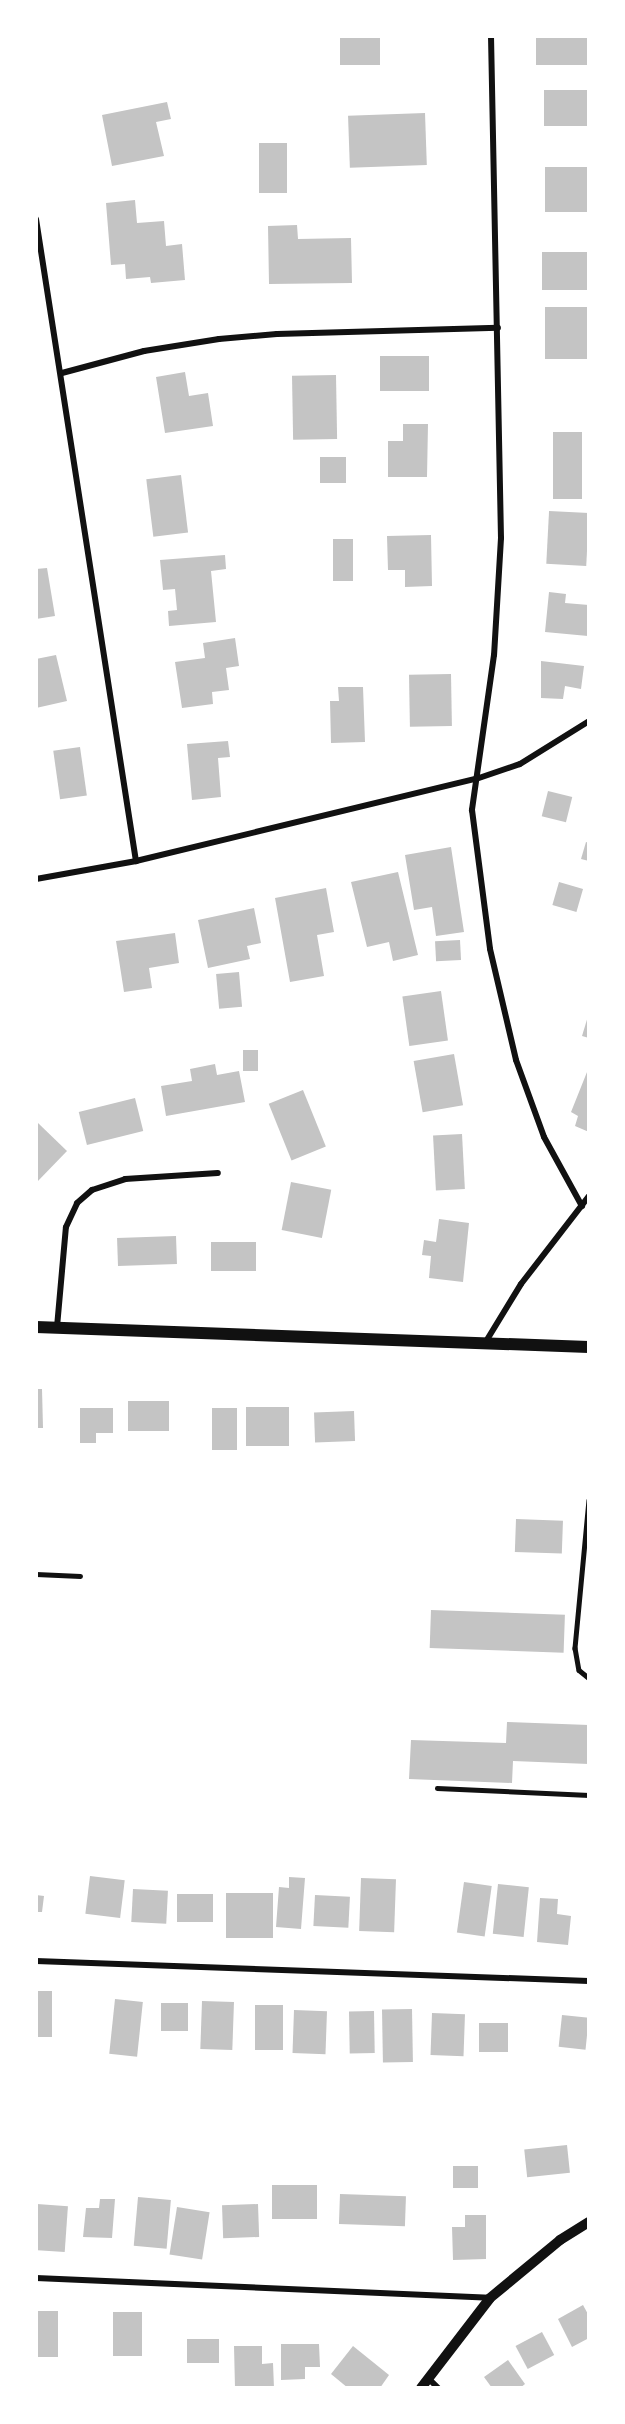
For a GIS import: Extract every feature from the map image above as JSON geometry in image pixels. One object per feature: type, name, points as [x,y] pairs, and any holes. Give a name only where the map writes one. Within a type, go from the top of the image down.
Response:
[{"type":"main road","points":[[36,1327],[589,1347]]},
{"type":"street","points":[[491,36],[501,538],[494,655],[472,810],[490,949],[516,1060],[544,1137],[582,1206]]},
{"type":"street","points":[[36,219],[62,373],[136,861]]},
{"type":"street","points":[[62,373],[144,351],[219,339],[277,334],[498,327]]},
{"type":"street","points":[[36,879],[136,861],[476,778],[520,764],[589,721]]},
{"type":"street","points":[[57,1328],[66,1227],[77,1203],[92,1190],[125,1179],[218,1173]]},
{"type":"street","points":[[485,1343],[522,1284],[589,1196]]},
{"type":"street","points":[[36,1961],[589,1981]]},
{"type":"street","points":[[421,2388],[490,2298],[560,2240],[589,2222]]},
{"type":"street","points":[[36,2278],[490,2298]]},
{"type":"street","points":[[428,2378],[438,2388]]},
{"type":"lane","points":[[589,1500],[576,1648],[579,1670],[589,1678]]},
{"type":"lane","points":[[36,1574],[80,1576]]},
{"type":"lane","points":[[437,1788],[589,1795]]},
{"type":"building","points":[[340,36],[380,36],[380,65],[340,65]]},
{"type":"building","points":[[536,36],[589,36],[589,65],[536,65]]},
{"type":"building","points":[[544,90],[589,90],[589,126],[544,126]]},
{"type":"building","points":[[167,102],[171,119],[156,122],[164,156],[112,166],[102,115]]},
{"type":"building","points":[[425,113],[427,165],[350,168],[348,116]]},
{"type":"building","points":[[259,143],[287,143],[287,193],[259,193]]},
{"type":"building","points":[[545,167],[589,167],[589,212],[545,212]]},
{"type":"building","points":[[135,200],[137,223],[164,221],[166,246],[182,244],[185,280],[151,283],[150,277],[126,279],[125,264],[111,265],[106,203]]},
{"type":"building","points":[[297,225],[298,239],[351,238],[352,283],[269,284],[268,226]]},
{"type":"building","points":[[542,252],[589,252],[589,290],[542,290]]},
{"type":"building","points":[[545,307],[589,307],[589,359],[545,359]]},
{"type":"building","points":[[380,356],[429,356],[429,391],[380,391]]},
{"type":"building","points":[[185,372],[189,396],[208,393],[213,426],[165,433],[156,377]]},
{"type":"building","points":[[336,375],[337,439],[293,440],[292,376]]},
{"type":"building","points":[[403,424],[428,424],[427,477],[388,477],[388,441],[403,441]]},
{"type":"building","points":[[553,432],[582,432],[582,499],[553,499]]},
{"type":"building","points":[[320,457],[346,457],[346,483],[320,483]]},
{"type":"building","points":[[181,475],[188,533],[153,537],[146,479]]},
{"type":"building","points":[[549,511],[589,513],[586,566],[546,564]]},
{"type":"building","points":[[431,535],[432,586],[405,587],[405,570],[388,570],[387,536]]},
{"type":"building","points":[[333,539],[353,539],[353,581],[333,581]]},
{"type":"building","points":[[225,555],[226,569],[211,571],[216,622],[169,626],[168,611],[177,610],[175,589],[163,590],[160,560]]},
{"type":"building","points":[[47,568],[55,616],[36,619],[36,569]]},
{"type":"building","points":[[549,592],[566,594],[565,603],[589,605],[588,636],[545,632]]},
{"type":"building","points":[[235,638],[239,666],[226,668],[229,690],[212,692],[213,704],[182,708],[175,662],[205,658],[203,643]]},
{"type":"building","points":[[56,655],[67,701],[36,708],[36,659]]},
{"type":"building","points":[[541,661],[584,666],[581,689],[565,686],[563,699],[541,698]]},
{"type":"building","points":[[451,674],[452,726],[410,727],[409,675]]},
{"type":"building","points":[[338,687],[363,687],[365,742],[331,743],[330,701],[339,701]]},
{"type":"building","points":[[228,741],[230,757],[218,758],[221,797],[192,800],[187,744]]},
{"type":"building","points":[[80,747],[87,796],[60,799],[53,751]]},
{"type":"building","points":[[548,791],[572,797],[566,822],[542,816]]},
{"type":"building","points":[[586,842],[589,843],[589,861],[581,859]]},
{"type":"building","points":[[451,847],[464,932],[436,936],[432,907],[414,910],[405,855]]},
{"type":"building","points":[[398,872],[418,955],[393,961],[389,942],[367,947],[351,882]]},
{"type":"building","points":[[559,882],[583,889],[576,912],[552,905]]},
{"type":"building","points":[[326,888],[334,932],[317,935],[324,976],[290,982],[275,898]]},
{"type":"building","points":[[254,908],[261,943],[247,946],[250,959],[208,968],[198,920]]},
{"type":"building","points":[[175,933],[179,963],[149,968],[152,988],[124,992],[116,941]]},
{"type":"building","points":[[460,940],[461,960],[436,961],[435,941]]},
{"type":"building","points":[[239,972],[242,1007],[219,1009],[216,974]]},
{"type":"building","points":[[441,991],[448,1041],[409,1046],[402,996]]},
{"type":"building","points":[[589,1013],[589,1038],[582,1036]]},
{"type":"building","points":[[243,1050],[258,1050],[258,1071],[243,1071]]},
{"type":"building","points":[[454,1054],[463,1105],[423,1112],[414,1061]]},
{"type":"building","points":[[215,1064],[217,1075],[239,1071],[245,1102],[166,1116],[161,1086],[192,1081],[190,1069]]},
{"type":"building","points":[[589,1067],[589,1132],[575,1126],[578,1116],[571,1112]]},
{"type":"building","points":[[303,1090],[326,1147],[292,1160],[269,1104]]},
{"type":"building","points":[[135,1098],[143,1131],[87,1145],[79,1112]]},
{"type":"building","points":[[38,1123],[67,1151],[36,1183],[36,1126]]},
{"type":"building","points":[[462,1134],[465,1189],[436,1190],[433,1136]]},
{"type":"building","points":[[291,1182],[331,1190],[322,1238],[282,1230]]},
{"type":"building","points":[[439,1219],[469,1223],[463,1282],[429,1278],[431,1256],[422,1255],[424,1240],[436,1242]]},
{"type":"building","points":[[176,1236],[177,1264],[118,1266],[117,1238]]},
{"type":"building","points":[[211,1242],[256,1242],[256,1271],[211,1271]]},
{"type":"building","points":[[36,1389],[42,1389],[43,1428],[36,1428]]},
{"type":"building","points":[[128,1401],[169,1401],[169,1431],[128,1431]]},
{"type":"building","points":[[246,1407],[289,1407],[289,1446],[246,1446]]},
{"type":"building","points":[[80,1408],[113,1408],[113,1433],[96,1433],[96,1443],[80,1443]]},
{"type":"building","points":[[212,1408],[237,1408],[237,1450],[212,1450]]},
{"type":"building","points":[[354,1411],[355,1441],[315,1442],[314,1412]]},
{"type":"building","points":[[516,1519],[563,1521],[562,1554],[515,1552]]},
{"type":"building","points":[[431,1610],[565,1615],[564,1653],[430,1648]]},
{"type":"building","points":[[507,1722],[589,1725],[589,1764],[513,1761],[512,1783],[409,1779],[411,1740],[506,1743]]},
{"type":"building","points":[[90,1876],[125,1880],[120,1918],[85,1914]]},
{"type":"building","points":[[289,1877],[305,1878],[301,1929],[276,1927],[279,1887],[289,1888]]},
{"type":"building","points":[[361,1878],[396,1879],[394,1932],[359,1931]]},
{"type":"building","points":[[464,1882],[492,1886],[485,1936],[457,1933]]},
{"type":"building","points":[[498,1884],[529,1887],[524,1937],[493,1934]]},
{"type":"building","points":[[133,1889],[168,1891],[166,1924],[131,1922]]},
{"type":"building","points":[[226,1893],[273,1893],[273,1938],[226,1938]]},
{"type":"building","points":[[177,1894],[213,1894],[213,1922],[177,1922]]},
{"type":"building","points":[[36,1895],[44,1896],[42,1912],[36,1912]]},
{"type":"building","points":[[315,1895],[350,1897],[348,1928],[313,1926]]},
{"type":"building","points":[[540,1898],[558,1899],[557,1914],[571,1916],[568,1945],[537,1942]]},
{"type":"building","points":[[36,1991],[52,1991],[52,2037],[36,2037]]},
{"type":"building","points":[[115,1999],[143,2002],[137,2057],[109,2054]]},
{"type":"building","points":[[202,2001],[234,2002],[232,2050],[200,2049]]},
{"type":"building","points":[[161,2003],[188,2003],[188,2031],[161,2031]]},
{"type":"building","points":[[255,2005],[283,2005],[283,2050],[255,2050]]},
{"type":"building","points":[[412,2009],[413,2062],[383,2063],[382,2010]]},
{"type":"building","points":[[294,2010],[327,2011],[325,2054],[292,2053]]},
{"type":"building","points":[[349,2011],[374,2011],[375,2053],[350,2053]]},
{"type":"building","points":[[432,2013],[465,2014],[464,2056],[431,2055]]},
{"type":"building","points":[[562,2015],[589,2018],[586,2050],[559,2047]]},
{"type":"building","points":[[479,2023],[508,2023],[508,2052],[479,2052]]},
{"type":"building","points":[[567,2145],[570,2173],[527,2177],[524,2149]]},
{"type":"building","points":[[453,2166],[478,2166],[478,2188],[453,2188]]},
{"type":"building","points":[[272,2185],[317,2185],[317,2219],[272,2219]]},
{"type":"building","points":[[340,2194],[406,2196],[405,2226],[339,2224]]},
{"type":"building","points":[[138,2197],[171,2200],[167,2249],[134,2246]]},
{"type":"building","points":[[100,2199],[115,2199],[112,2238],[83,2237],[86,2208],[99,2208]]},
{"type":"building","points":[[37,2204],[68,2206],[65,2252],[36,2250]]},
{"type":"building","points":[[258,2204],[259,2237],[223,2238],[222,2205]]},
{"type":"building","points":[[177,2207],[210,2212],[202,2260],[169,2254]]},
{"type":"building","points":[[465,2215],[486,2215],[486,2259],[453,2260],[452,2227],[465,2227]]},
{"type":"building","points":[[583,2305],[589,2316],[589,2338],[572,2347],[558,2319]]},
{"type":"building","points":[[36,2311],[58,2311],[58,2357],[36,2357]]},
{"type":"building","points":[[113,2312],[142,2312],[142,2356],[113,2356]]},
{"type":"building","points":[[542,2332],[554,2355],[528,2369],[516,2346]]},
{"type":"building","points":[[187,2339],[219,2339],[219,2363],[187,2363]]},
{"type":"building","points":[[281,2344],[319,2344],[320,2367],[305,2367],[305,2379],[281,2380]]},
{"type":"building","points":[[234,2346],[262,2346],[262,2364],[273,2363],[274,2388],[235,2388]]},
{"type":"building","points":[[353,2346],[389,2375],[380,2388],[348,2388],[331,2374]]},
{"type":"building","points":[[508,2360],[525,2384],[520,2388],[492,2388],[484,2377]]}]
